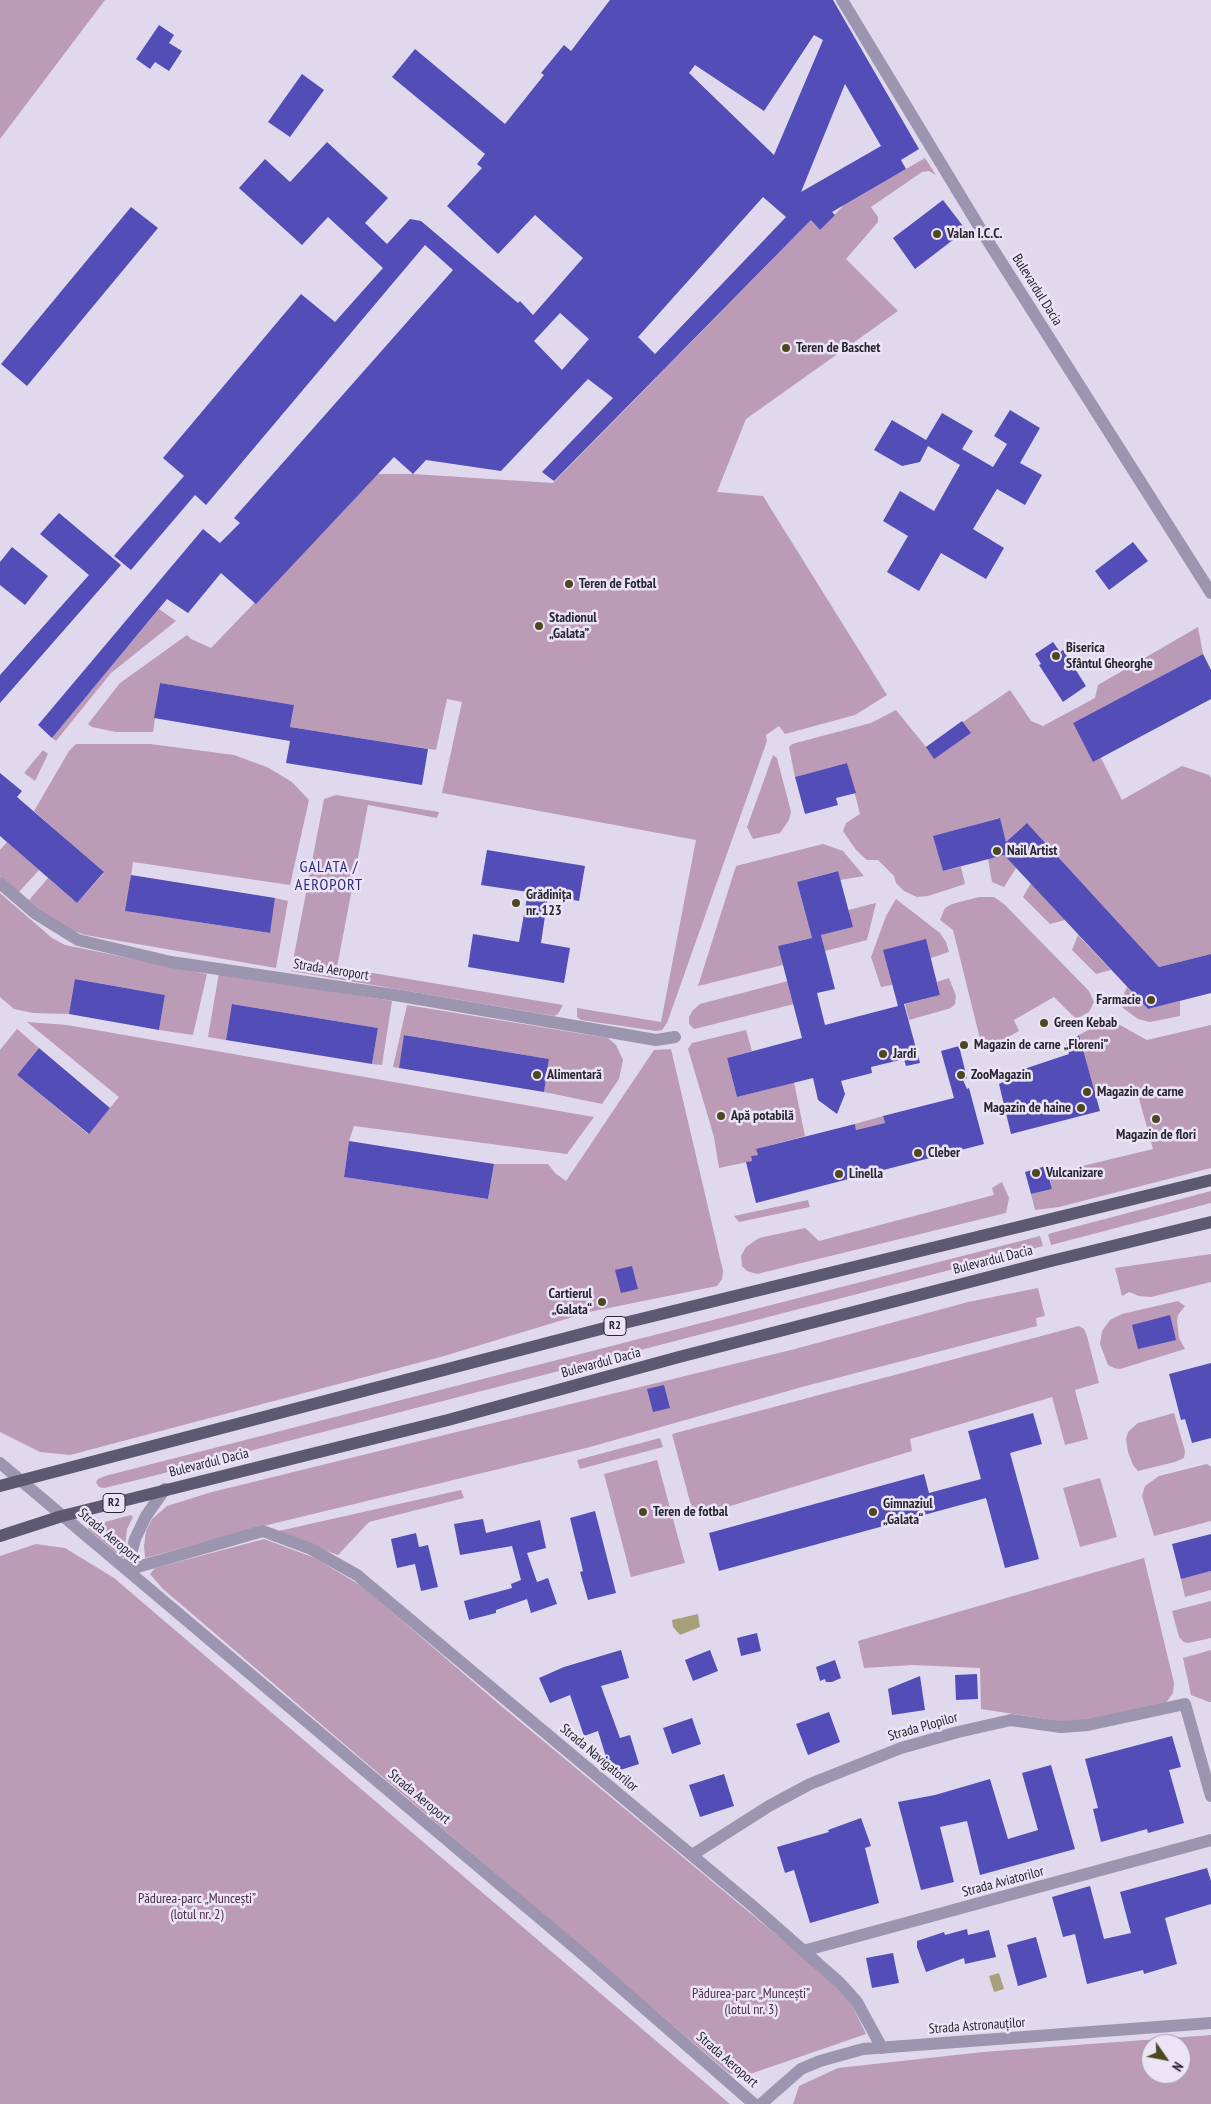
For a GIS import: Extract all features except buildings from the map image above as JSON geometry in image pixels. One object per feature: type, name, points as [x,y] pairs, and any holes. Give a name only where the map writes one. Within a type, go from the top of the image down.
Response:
[{"type":"main road","name":"Bulevardul Dacia","points":[[0,1486],[616,1326],[1211,1180]]},
{"type":"main road","name":"Bulevardul Dacia","points":[[0,1536],[62,1516],[165,1489],[448,1420],[679,1357],[1051,1261],[1211,1222]]},
{"type":"street","name":"Bulevardul Dacia","points":[[842,0],[986,238],[1211,592]]},
{"type":"street","name":"Strada Aeroport","points":[[0,883],[36,914],[78,940],[171,962],[401,996],[656,1040],[675,1037]]},
{"type":"street","points":[[0,1463],[21,1481]]},
{"type":"street","name":"Strada Aeroport","points":[[21,1481],[581,1952],[754,2104]]},
{"type":"street","points":[[127,1570],[135,1539],[146,1516],[165,1489]]},
{"type":"street","name":"Strada Navigatorilor","points":[[127,1570],[263,1531],[311,1549],[357,1575],[692,1855],[840,1983],[857,2002],[882,2048]]},
{"type":"street","name":"Strada Plopilor","points":[[692,1855],[769,1806],[810,1784],[901,1748],[1011,1720],[1060,1727],[1088,1725],[1185,1704],[1211,1796]]},
{"type":"street","name":"Strada Aviatorilor","points":[[803,1951],[1211,1840]]},
{"type":"street","name":"Strada Astronauților","points":[[760,2104],[808,2066],[862,2049],[1211,2023]]},
{"type":"green space","points":[[0,0],[105,0],[0,139]]},
{"type":"green space","points":[[925,158],[936,175],[929,171],[922,172],[871,207],[878,217],[878,222],[846,259],[898,311],[746,419],[717,492],[763,496],[887,695],[855,715],[785,734],[779,726],[766,735],[767,741],[667,1023],[662,1030],[656,1031],[581,1020],[577,1017],[577,1008],[661,1022],[696,840],[442,793],[462,702],[447,699],[436,750],[290,727],[294,705],[160,683],[153,732],[116,732],[92,727],[88,724],[120,683],[187,635],[191,639],[211,648],[378,474],[413,474],[553,483],[811,220],[820,230],[844,205]]},
{"type":"green space","points":[[159,609],[176,621],[111,673],[56,741],[52,738]]},
{"type":"green space","points":[[1198,627],[1203,654],[1073,723],[1093,761],[1101,758],[1122,800],[1182,766],[1209,775],[1211,778],[1211,954],[1159,967],[1027,823],[1006,842],[999,818],[934,836],[943,871],[961,867],[965,884],[928,896],[917,897],[904,891],[896,883],[894,876],[878,860],[867,860],[856,850],[843,831],[846,823],[860,814],[847,763],[795,777],[789,747],[792,744],[871,723],[896,710],[926,747],[1010,690],[1031,721],[1043,726],[1095,698],[1098,685]]},
{"type":"green space","points":[[76,744],[150,744],[234,755],[267,767],[292,782],[309,800],[290,885],[133,862],[126,911],[269,933],[275,898],[288,901],[276,968],[85,935],[58,925],[29,900],[48,878],[77,903],[104,873],[34,811],[69,751]]},
{"type":"green space","points":[[43,750],[48,754],[35,781],[24,773]]},
{"type":"green space","points":[[773,755],[777,758],[791,812],[789,820],[780,833],[753,839],[747,827]]},
{"type":"green space","points":[[336,795],[439,812],[437,818],[368,805],[337,967],[563,1005],[558,1014],[554,1016],[291,971],[324,799]]},
{"type":"green space","points":[[7,842],[39,870],[19,892],[0,876],[0,850]]},
{"type":"green space","points":[[823,844],[843,851],[864,876],[840,880],[837,871],[797,882],[812,938],[779,946],[783,965],[698,986],[736,866]]},
{"type":"green space","points":[[1004,855],[1016,868],[1004,887],[992,882],[988,859]]},
{"type":"green space","points":[[1031,883],[1065,920],[1050,924],[1023,897]]},
{"type":"green space","points":[[0,893],[52,938],[65,945],[207,974],[193,1035],[159,1030],[165,995],[76,979],[69,1014],[33,1013],[14,1009],[0,997]]},
{"type":"green space","points":[[979,897],[994,897],[1004,904],[1089,991],[1094,1002],[1089,1012],[1076,1019],[1054,997],[1014,1020],[1019,1031],[983,1051],[953,930],[940,920],[945,908],[952,904]]},
{"type":"green space","points":[[896,899],[940,933],[946,942],[949,952],[931,958],[892,985],[881,987],[871,957],[886,916]]},
{"type":"green space","points":[[876,903],[867,940],[825,951],[821,935],[852,927],[848,910]]},
{"type":"green space","points":[[1078,935],[1111,970],[1096,974],[1072,950]]},
{"type":"green space","points":[[219,973],[392,1001],[382,1065],[372,1064],[378,1028],[233,1004],[226,1040],[208,1037]]},
{"type":"green space","points":[[949,978],[956,996],[955,1004],[951,1008],[909,1020],[905,1004],[940,995],[937,982]]},
{"type":"green space","points":[[788,981],[794,1004],[694,1029],[689,1024],[689,1017],[700,1004]]},
{"type":"green space","points":[[1127,987],[1148,1009],[1180,1001],[1180,1016],[1150,1022],[1138,1019],[1119,1005]]},
{"type":"green space","points":[[407,1005],[608,1038],[616,1045],[623,1060],[619,1079],[602,1104],[544,1092],[549,1059],[405,1035],[399,1068],[393,1067]]},
{"type":"green space","points":[[1111,1020],[1147,1040],[1211,1025],[1211,1168],[1059,1207],[1035,1210],[1031,1194],[1052,1189],[1049,1174],[1153,1149],[1136,1088],[1096,1097],[1079,1035],[1103,1022]]},
{"type":"green space","points":[[27,1022],[67,1025],[594,1117],[567,1154],[354,1126],[349,1141],[344,1177],[488,1199],[494,1164],[548,1164],[555,1173],[566,1181],[654,1050],[671,1049],[723,1271],[722,1279],[717,1286],[589,1312],[444,1356],[70,1455],[40,1452],[0,1432],[0,1050],[17,1029],[39,1048],[17,1075],[88,1134],[119,1097]]},
{"type":"green space","points":[[746,1030],[752,1051],[727,1058],[737,1097],[794,1082],[805,1136],[757,1149],[758,1155],[751,1156],[752,1161],[719,1168],[714,1137],[688,1049],[692,1043]]},
{"type":"green space","points":[[883,1116],[885,1123],[856,1130],[855,1124]]},
{"type":"green space","points":[[1002,1182],[1009,1198],[1006,1213],[757,1274],[747,1271],[742,1266],[741,1256],[746,1247],[759,1238],[805,1228],[819,1241],[994,1195],[992,1188]]},
{"type":"green space","points":[[1211,1191],[1211,1203],[1051,1245],[1048,1234]]},
{"type":"green space","points":[[808,1200],[810,1207],[739,1222],[734,1216]]},
{"type":"green space","points":[[1040,1236],[1043,1246],[141,1479],[104,1488],[99,1487],[96,1482],[105,1476]]},
{"type":"green space","points":[[1211,1254],[1211,1282],[1151,1297],[1139,1296],[1129,1292],[1122,1296],[1115,1268]]},
{"type":"green space","points":[[1038,1288],[1045,1316],[1036,1318],[1037,1326],[802,1387],[590,1447],[259,1527],[145,1558],[146,1531],[152,1519],[167,1506],[212,1492],[795,1349],[968,1302]]},
{"type":"green space","points":[[1178,1301],[1185,1306],[1178,1315],[1177,1321],[1179,1338],[1185,1349],[1120,1369],[1108,1365],[1100,1344],[1102,1331],[1110,1320],[1122,1314]]},
{"type":"green space","points":[[1079,1326],[1084,1329],[1087,1336],[1099,1383],[1075,1390],[1088,1439],[1065,1445],[1052,1397],[910,1439],[912,1451],[694,1517],[672,1434]]},
{"type":"green space","points":[[1174,1413],[1185,1451],[1184,1458],[1138,1471],[1133,1465],[1128,1452],[1126,1439],[1128,1432],[1138,1423]]},
{"type":"green space","points":[[660,1438],[663,1447],[580,1469],[577,1460]]},
{"type":"green space","name":"Teren de fotbal","points":[[657,1460],[685,1563],[631,1577],[604,1474]]},
{"type":"green space","points":[[1207,1464],[1211,1467],[1211,1521],[1154,1536],[1142,1496],[1145,1486],[1159,1476]]},
{"type":"green space","points":[[1100,1478],[1117,1537],[1080,1547],[1063,1488]]},
{"type":"green space","points":[[461,1490],[464,1498],[369,1522],[338,1555],[274,1532]]},
{"type":"green space","points":[[131,1515],[133,1517],[127,1529],[124,1557],[122,1558],[88,1529],[90,1526]]},
{"type":"green space","name":"Pădurea-parc „Muncești” (lotul nr. 3)","points":[[264,1539],[315,1558],[363,1587],[500,1705],[821,1972],[851,2003],[866,2034],[750,2074],[730,2074],[163,1589],[150,1574],[155,1568]]},
{"type":"green space","name":"Pădurea-parc „Muncești” (lotul nr. 2)","points":[[36,1544],[65,1548],[114,1578],[730,2104],[0,2104],[0,1556]]},
{"type":"green space","points":[[1144,1558],[1174,1683],[1173,1693],[1166,1703],[1073,1723],[981,1709],[980,1668],[913,1665],[864,1668],[858,1641]]},
{"type":"green space","points":[[1211,1571],[1211,1590],[1185,1597],[1181,1579]]},
{"type":"green space","points":[[1211,1601],[1211,1638],[1188,1643],[1184,1642],[1179,1637],[1172,1611]]},
{"type":"green space","points":[[1211,1650],[1211,1702],[1209,1702],[1191,1695],[1183,1658]]},
{"type":"green space","points":[[1211,2035],[1211,2104],[793,2104],[799,2086],[838,2068],[983,2052],[1141,2040],[1141,2084],[1191,2084],[1191,2036]]},
{"type":"shaded area","points":[[698,1614],[700,1627],[680,1635],[673,1627],[672,1620]]},
{"type":"shaded area","points":[[999,1973],[1004,1989],[994,1992],[989,1976]]},
{"type":"place","name":"Valan I.C.C.","points":[[937,234]]},
{"type":"place","name":"Teren de Baschet","points":[[786,348]]},
{"type":"place","name":"Teren de Fotbal","points":[[569,584]]},
{"type":"place","name":"Stadionul „Galata”","points":[[539,626]]},
{"type":"place","name":"Biserica Sfântul Gheorghe","points":[[1056,656]]},
{"type":"place","name":"Nail Artist","points":[[997,851]]},
{"type":"place","name":"Grădinița nr. 123","points":[[516,903]]},
{"type":"place","name":"Farmacie","points":[[1151,1000]]},
{"type":"place","name":"Green Kebab","points":[[1044,1023]]},
{"type":"place","name":"Magazin de carne „Floreni”","points":[[964,1045]]},
{"type":"place","name":"Jardi","points":[[883,1054]]},
{"type":"place","name":"Alimentară","points":[[537,1075]]},
{"type":"place","name":"ZooMagazin","points":[[961,1075]]},
{"type":"place","name":"Magazin de carne","points":[[1087,1092]]},
{"type":"place","name":"Magazin de haine","points":[[1081,1108]]},
{"type":"place","name":"Apă potabilă","points":[[721,1116]]},
{"type":"place","name":"Magazin de flori","points":[[1156,1119]]},
{"type":"place","name":"Cleber","points":[[918,1153]]},
{"type":"place","name":"Vulcanizare","points":[[1036,1173]]},
{"type":"place","name":"Linella","points":[[839,1174]]},
{"type":"place","name":"Cartierul „Galata“","points":[[602,1302]]},
{"type":"place","name":"Teren de fotbal","points":[[643,1512]]},
{"type":"place","name":"Gimnaziul „Galata“","points":[[873,1512]]},
{"type":"district","name":"GALATA / AEROPORT","points":[[329,876]]}]
